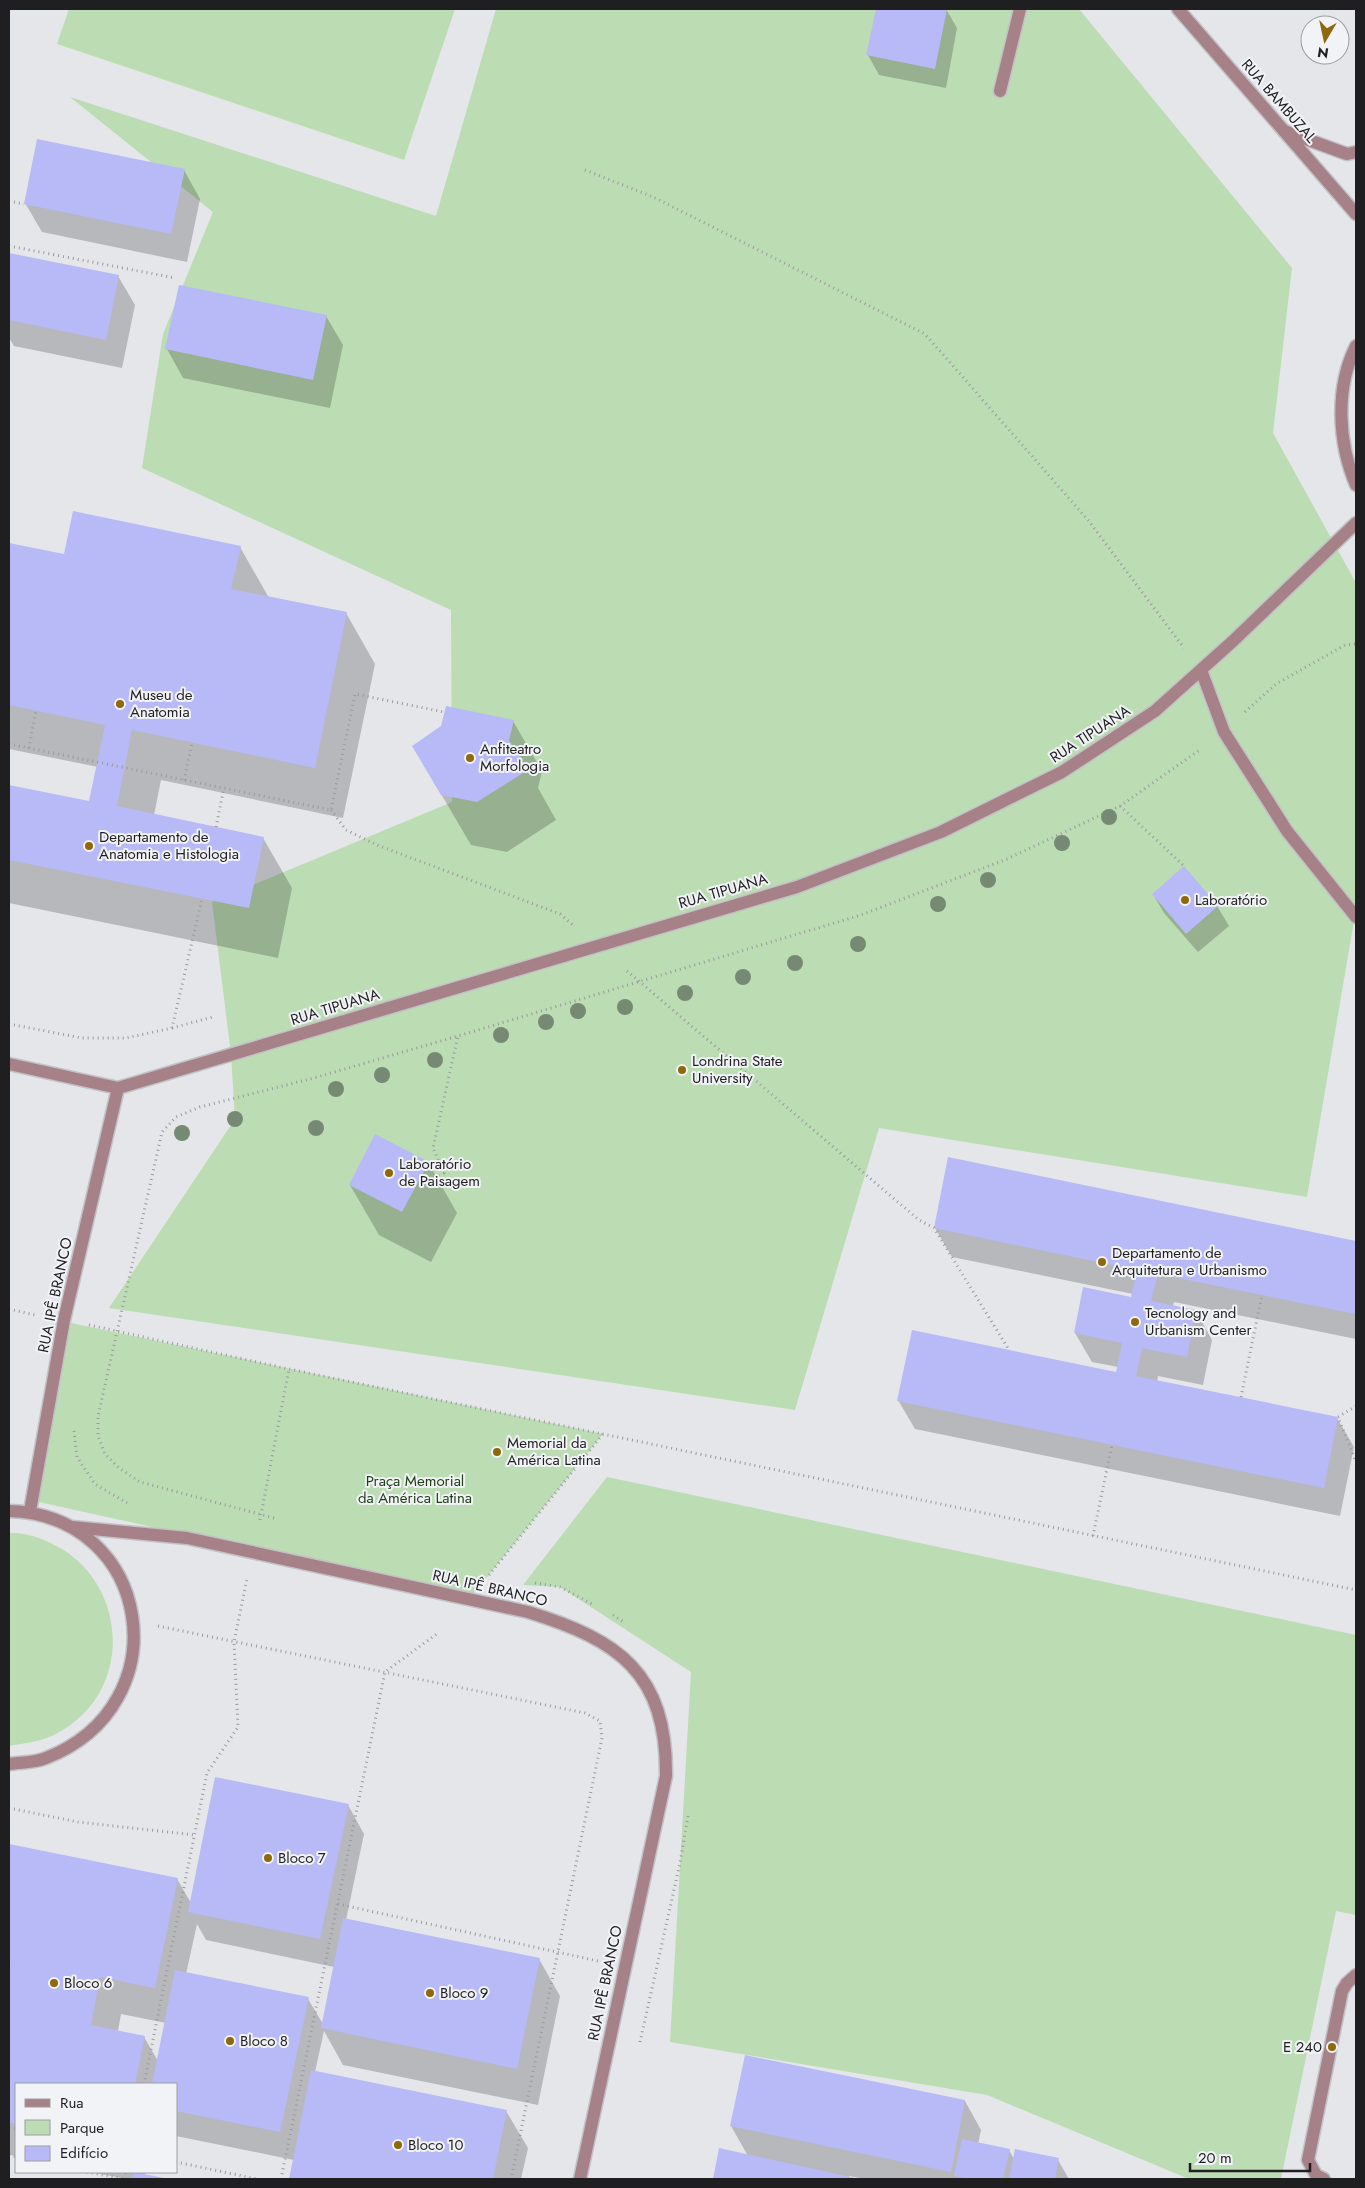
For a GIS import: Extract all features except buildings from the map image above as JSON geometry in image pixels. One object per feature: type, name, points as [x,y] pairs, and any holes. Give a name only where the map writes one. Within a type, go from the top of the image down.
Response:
[{"type":"street","points":[[1000,91],[1020,9]]},
{"type":"street","name":"RUA BAMBUZAL","points":[[1178,9],[1356,214]]},
{"type":"street","points":[[1284,131],[1347,154],[1356,152]]},
{"type":"street","points":[[1356,346],[1350,359],[1340,411],[1347,464],[1356,485]]},
{"type":"street","name":"RUA TIPUANA","points":[[9,1064],[118,1088],[797,887],[932,835],[1062,772],[1155,711],[1356,523]]},
{"type":"street","points":[[1201,670],[1224,732],[1286,831],[1356,917]]},
{"type":"street","name":"RUA IPÊ BRANCO","points":[[30,1512],[64,1320],[118,1088]]},
{"type":"street","points":[[9,1511],[30,1512],[72,1527],[104,1553],[126,1590],[135,1631],[130,1673],[112,1711],[82,1740],[45,1759],[9,1764]]},
{"type":"street","name":"RUA IPÊ BRANCO","points":[[72,1527],[187,1538],[528,1612],[554,1620],[590,1636],[621,1655],[646,1683],[659,1718],[666,1747],[666,1776],[580,2179]]},
{"type":"street","points":[[1324,2179],[1316,2175],[1308,2160],[1342,1992],[1347,1983],[1356,1975]]},
{"type":"path","points":[[585,170],[653,197],[925,334],[1088,520],[1201,670]]},
{"type":"path","points":[[9,201],[24,204]]},
{"type":"path","points":[[9,246],[175,278]]},
{"type":"path","points":[[1239,718],[1276,684],[1344,645],[1356,644]]},
{"type":"path","points":[[331,810],[355,694],[444,712]]},
{"type":"path","points":[[28,748],[36,710]]},
{"type":"path","points":[[184,780],[192,743]]},
{"type":"path","points":[[9,744],[331,810],[346,830],[377,845],[560,914],[579,930]]},
{"type":"path","points":[[274,1518],[260,1518],[140,1482],[119,1468],[105,1454],[98,1436],[98,1416],[162,1132],[176,1117],[200,1107],[314,1078],[641,983],[861,915],[1007,859],[1120,806],[1206,746]]},
{"type":"path","points":[[216,827],[224,788]]},
{"type":"path","points":[[1120,806],[1184,866]]},
{"type":"path","points":[[172,1028],[202,899]]},
{"type":"path","points":[[627,971],[919,1220],[934,1228],[1009,1350]]},
{"type":"path","points":[[9,1024],[82,1038],[126,1038],[213,1017]]},
{"type":"path","points":[[416,1186],[444,1173],[433,1148],[458,1036]]},
{"type":"path","points":[[1241,1398],[1262,1295]]},
{"type":"path","points":[[9,1309],[35,1315]]},
{"type":"path","points":[[88,1334],[92,1316]]},
{"type":"path","points":[[90,1325],[289,1369],[1356,1590]]},
{"type":"path","points":[[260,1518],[289,1369]]},
{"type":"path","points":[[1356,1406],[1338,1417],[1356,1462]]},
{"type":"path","points":[[74,1429],[77,1457],[95,1484],[124,1502],[134,1504]]},
{"type":"path","points":[[479,1573],[489,1575],[603,1434]]},
{"type":"path","points":[[1093,1536],[1112,1445]]},
{"type":"path","points":[[144,2083],[207,1773],[238,1727],[234,1642],[252,1552]]},
{"type":"path","points":[[133,1621],[585,1713],[600,1721],[602,1738],[511,2179]]},
{"type":"path","points":[[281,2179],[385,1672],[438,1633]]},
{"type":"path","points":[[9,1808],[78,1822],[195,1835]]},
{"type":"path","points":[[338,1904],[586,1958]]},
{"type":"path","points":[[178,2162],[257,2179]]},
{"type":"path","points":[[92,2173],[124,2179]]},
{"type":"green space","points":[[69,9],[455,9],[404,160],[57,44]]},
{"type":"green space","points":[[496,9],[1079,9],[1292,268],[1273,433],[1356,583],[1356,909],[1307,1197],[879,1128],[795,1410],[109,1308],[235,1119],[231,1054],[212,902],[452,802],[451,610],[142,468],[163,334],[213,212],[70,97],[436,216]]},
{"type":"green space","name":"Praça Memorial da América Latina","points":[[71,1323],[603,1434],[471,1597],[34,1501]]},
{"type":"green space","points":[[607,1477],[1356,1635],[1356,1915],[1336,1911],[1281,2179],[1189,2179],[987,2095],[670,2042],[691,1672],[560,1587],[523,1585]]},
{"type":"green space","points":[[9,1533],[37,1537],[62,1549],[84,1566],[99,1588],[109,1612],[113,1638],[110,1663],[102,1688],[87,1710],[66,1728],[53,1735],[9,1746]]},
{"type":"place","name":"Museu de Anatomia","points":[[120,704]]},
{"type":"place","name":"Anfiteatro Morfologia","points":[[470,758]]},
{"type":"place","name":"Departamento de Anatomia e Histologia","points":[[89,846]]},
{"type":"place","name":"Laboratório","points":[[1185,900]]},
{"type":"place","name":"Londrina State University","points":[[682,1070]]},
{"type":"place","name":"Laboratório de Paisagem","points":[[389,1173]]},
{"type":"place","name":"Departamento de Arquitetura e Urbanismo","points":[[1102,1262]]},
{"type":"place","name":"Tecnology and Urbanism Center","points":[[1135,1322]]},
{"type":"place","name":"Memorial da América Latina","points":[[497,1452]]},
{"type":"place","name":"Bloco 7","points":[[268,1858]]},
{"type":"place","name":"Bloco 6","points":[[54,1983]]},
{"type":"place","name":"Bloco 9","points":[[430,1993]]},
{"type":"place","name":"Bloco 8","points":[[230,2041]]},
{"type":"place","name":"E 240","points":[[1332,2047]]},
{"type":"place","name":"Bloco 10","points":[[398,2145]]}]
